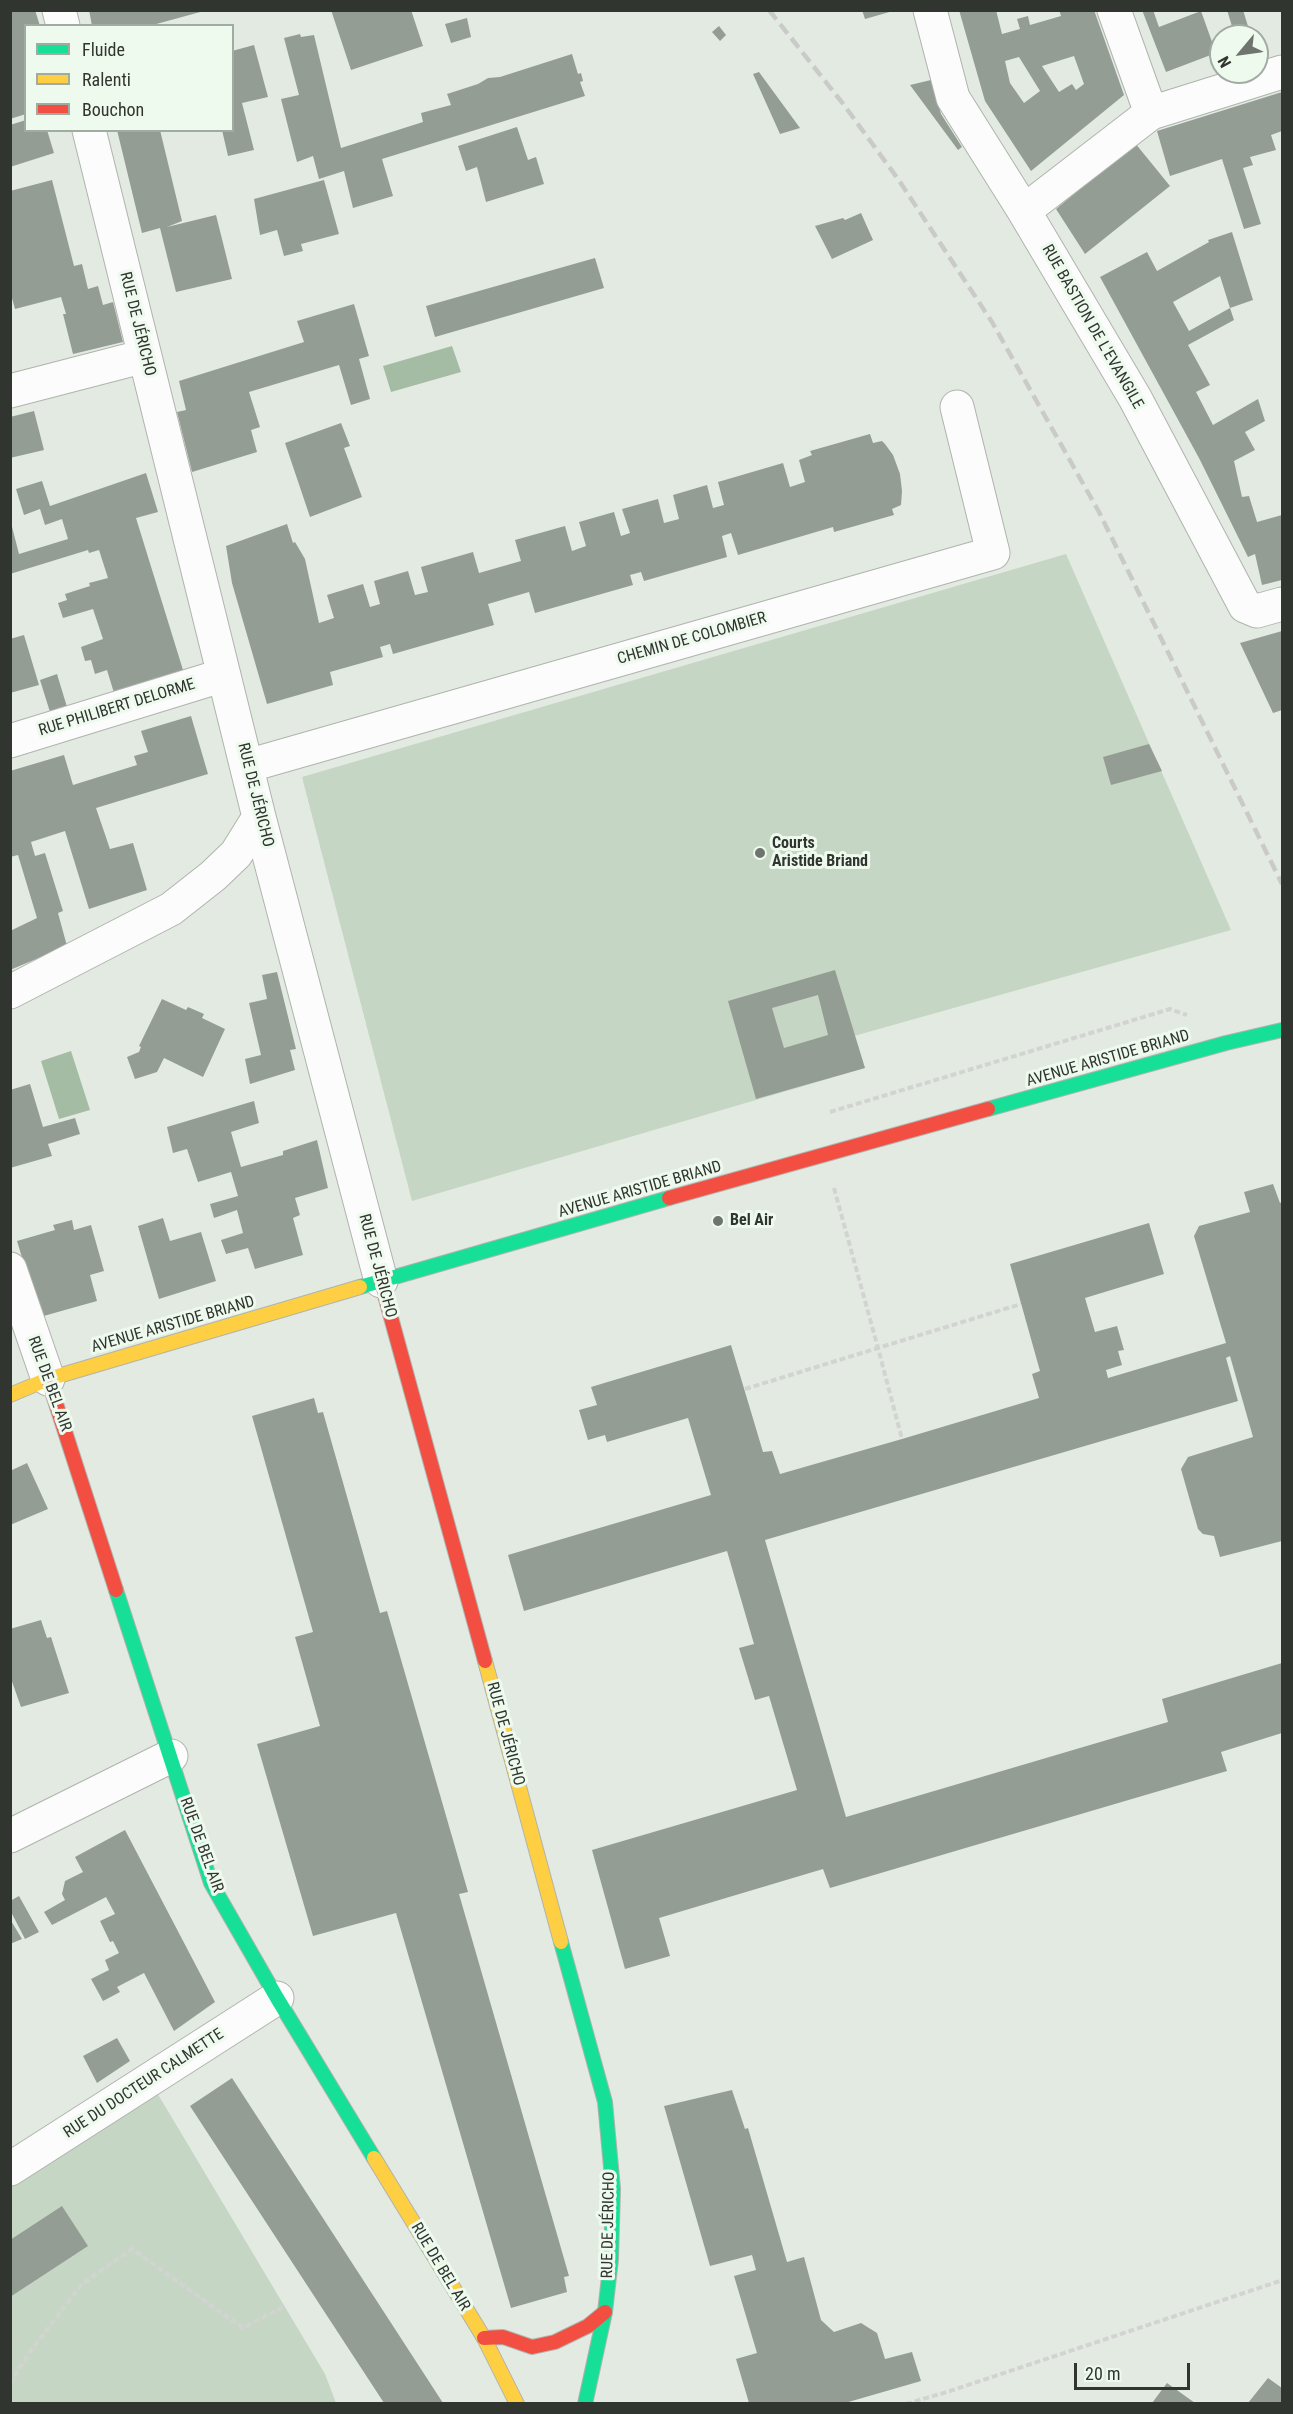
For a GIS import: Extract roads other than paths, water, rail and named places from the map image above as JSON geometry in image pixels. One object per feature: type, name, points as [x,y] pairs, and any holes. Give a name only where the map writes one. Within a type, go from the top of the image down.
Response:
[{"type":"street","name":"RUE BASTION DE L'EVANGILE","points":[[930,10],[953,98],[1024,211],[1135,398],[1245,606],[1257,611],[1282,604]]},
{"type":"street","points":[[1114,10],[1151,113]]},
{"type":"street","points":[[1024,211],[1151,113],[1282,72]]},
{"type":"street","name":"RUE DE JÉRICHO","points":[[89,132],[259,817],[381,1281],[605,2102],[614,2189],[611,2259],[605,2312],[585,2403]]},
{"type":"street","points":[[10,391],[145,356]]},
{"type":"street","name":"CHEMIN DE COLOMBIER","points":[[247,766],[993,553],[957,407]]},
{"type":"street","name":"RUE PHILIBERT DELORME","points":[[10,741],[224,675]]},
{"type":"street","points":[[10,992],[171,909],[213,876],[236,854],[259,817]]},
{"type":"street","name":"AVENUE ARISTIDE BRIAND","points":[[10,1395],[48,1379],[381,1281],[1226,1043],[1282,1030]]},
{"type":"street","name":"RUE DE BEL AIR","points":[[10,1269],[48,1379],[211,1883],[276,1998],[484,2338],[517,2403]]},
{"type":"street","points":[[10,1836],[171,1756]]},
{"type":"street","name":"RUE DU DOCTEUR CALMETTE","points":[[10,2169],[276,1998]]},
{"type":"street","points":[[484,2338],[503,2337],[532,2347],[555,2342],[588,2326],[605,2312]]},
{"type":"railway","points":[[769,10],[844,105],[898,179],[992,322],[1099,512],[1282,884]]},
{"type":"place","name":"Courts Aristide Briand","points":[[760,853]]},
{"type":"place","name":"Bel Air","points":[[718,1221]]}]
